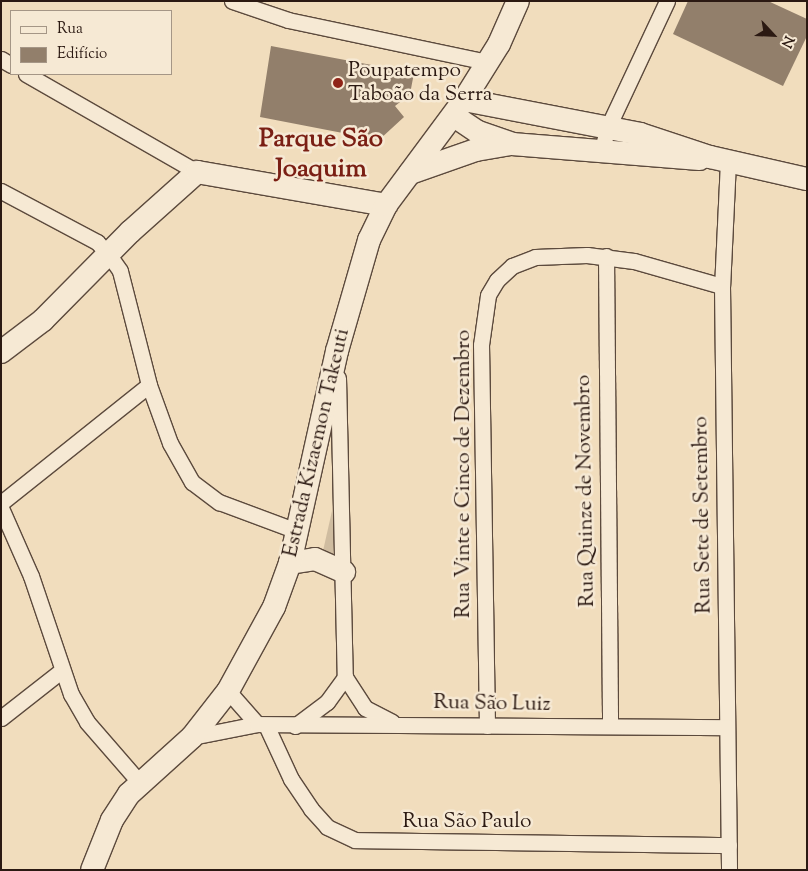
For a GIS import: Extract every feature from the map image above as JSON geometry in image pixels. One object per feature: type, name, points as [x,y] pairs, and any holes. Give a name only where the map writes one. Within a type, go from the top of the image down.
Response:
[{"type":"main road","name":"Estrada Kizaemon Takeuti","points":[[92,870],[112,820],[140,783],[192,737],[228,691],[274,607],[290,563],[337,351],[362,259],[386,205],[459,108],[488,62],[514,3]]},
{"type":"main road","points":[[459,108],[608,127],[671,142],[719,159],[807,179]]},
{"type":"main road","points":[[459,108],[478,132],[512,144]]},
{"type":"main road","points":[[410,173],[476,150],[512,144],[602,149],[668,159],[719,159]]},
{"type":"main road","points":[[1,352],[42,320],[130,232],[197,172],[386,205]]},
{"type":"main road","points":[[290,563],[315,559],[344,572]]},
{"type":"street","points":[[232,1],[288,20],[488,62]]},
{"type":"street","points":[[602,149],[608,127],[667,1]]},
{"type":"street","points":[[28,75],[197,172]]},
{"type":"street","name":"Rua Sete de Setembro","points":[[719,159],[729,870]]},
{"type":"street","points":[[4,196],[97,242],[120,271],[150,384],[170,443],[192,482],[220,502],[298,531]]},
{"type":"street","name":"Rua Vinte e Cinco de Dezembro","points":[[488,726],[481,345],[488,296],[497,280],[512,266],[535,258],[606,256],[722,286]]},
{"type":"street","name":"Rua Quinze de Novembro","points":[[606,256],[610,726]]},
{"type":"street","points":[[337,351],[344,572],[345,677],[365,708],[393,723]]},
{"type":"street","points":[[1,503],[150,384]]},
{"type":"street","points":[[1,508],[50,627],[61,671],[87,722],[140,783]]},
{"type":"street","points":[[1,718],[61,671]]},
{"type":"street","points":[[295,726],[327,702],[345,677]]},
{"type":"street","points":[[228,691],[262,724]]},
{"type":"street","name":"Rua São Luiz","points":[[192,737],[262,724],[295,726],[393,723],[488,726],[727,727]]},
{"type":"street","name":"Rua São Paulo","points":[[262,724],[291,779],[311,809],[327,827],[355,840],[729,845]]},
{"type":"shaded area","points":[[345,453],[343,557],[323,551]]},
{"type":"building","points":[[688,1],[768,1],[807,19],[807,36],[783,86],[673,34]]},
{"type":"building","name":"Poupatempo Taboão da Serra","points":[[271,46],[414,73],[410,94],[395,106],[404,117],[379,140],[260,117]]},
{"type":"place","name":"Poupatempo Taboão da Serra","points":[[338,83]]},
{"type":"district","name":"Parque São Joaquim","points":[[321,155]]}]
